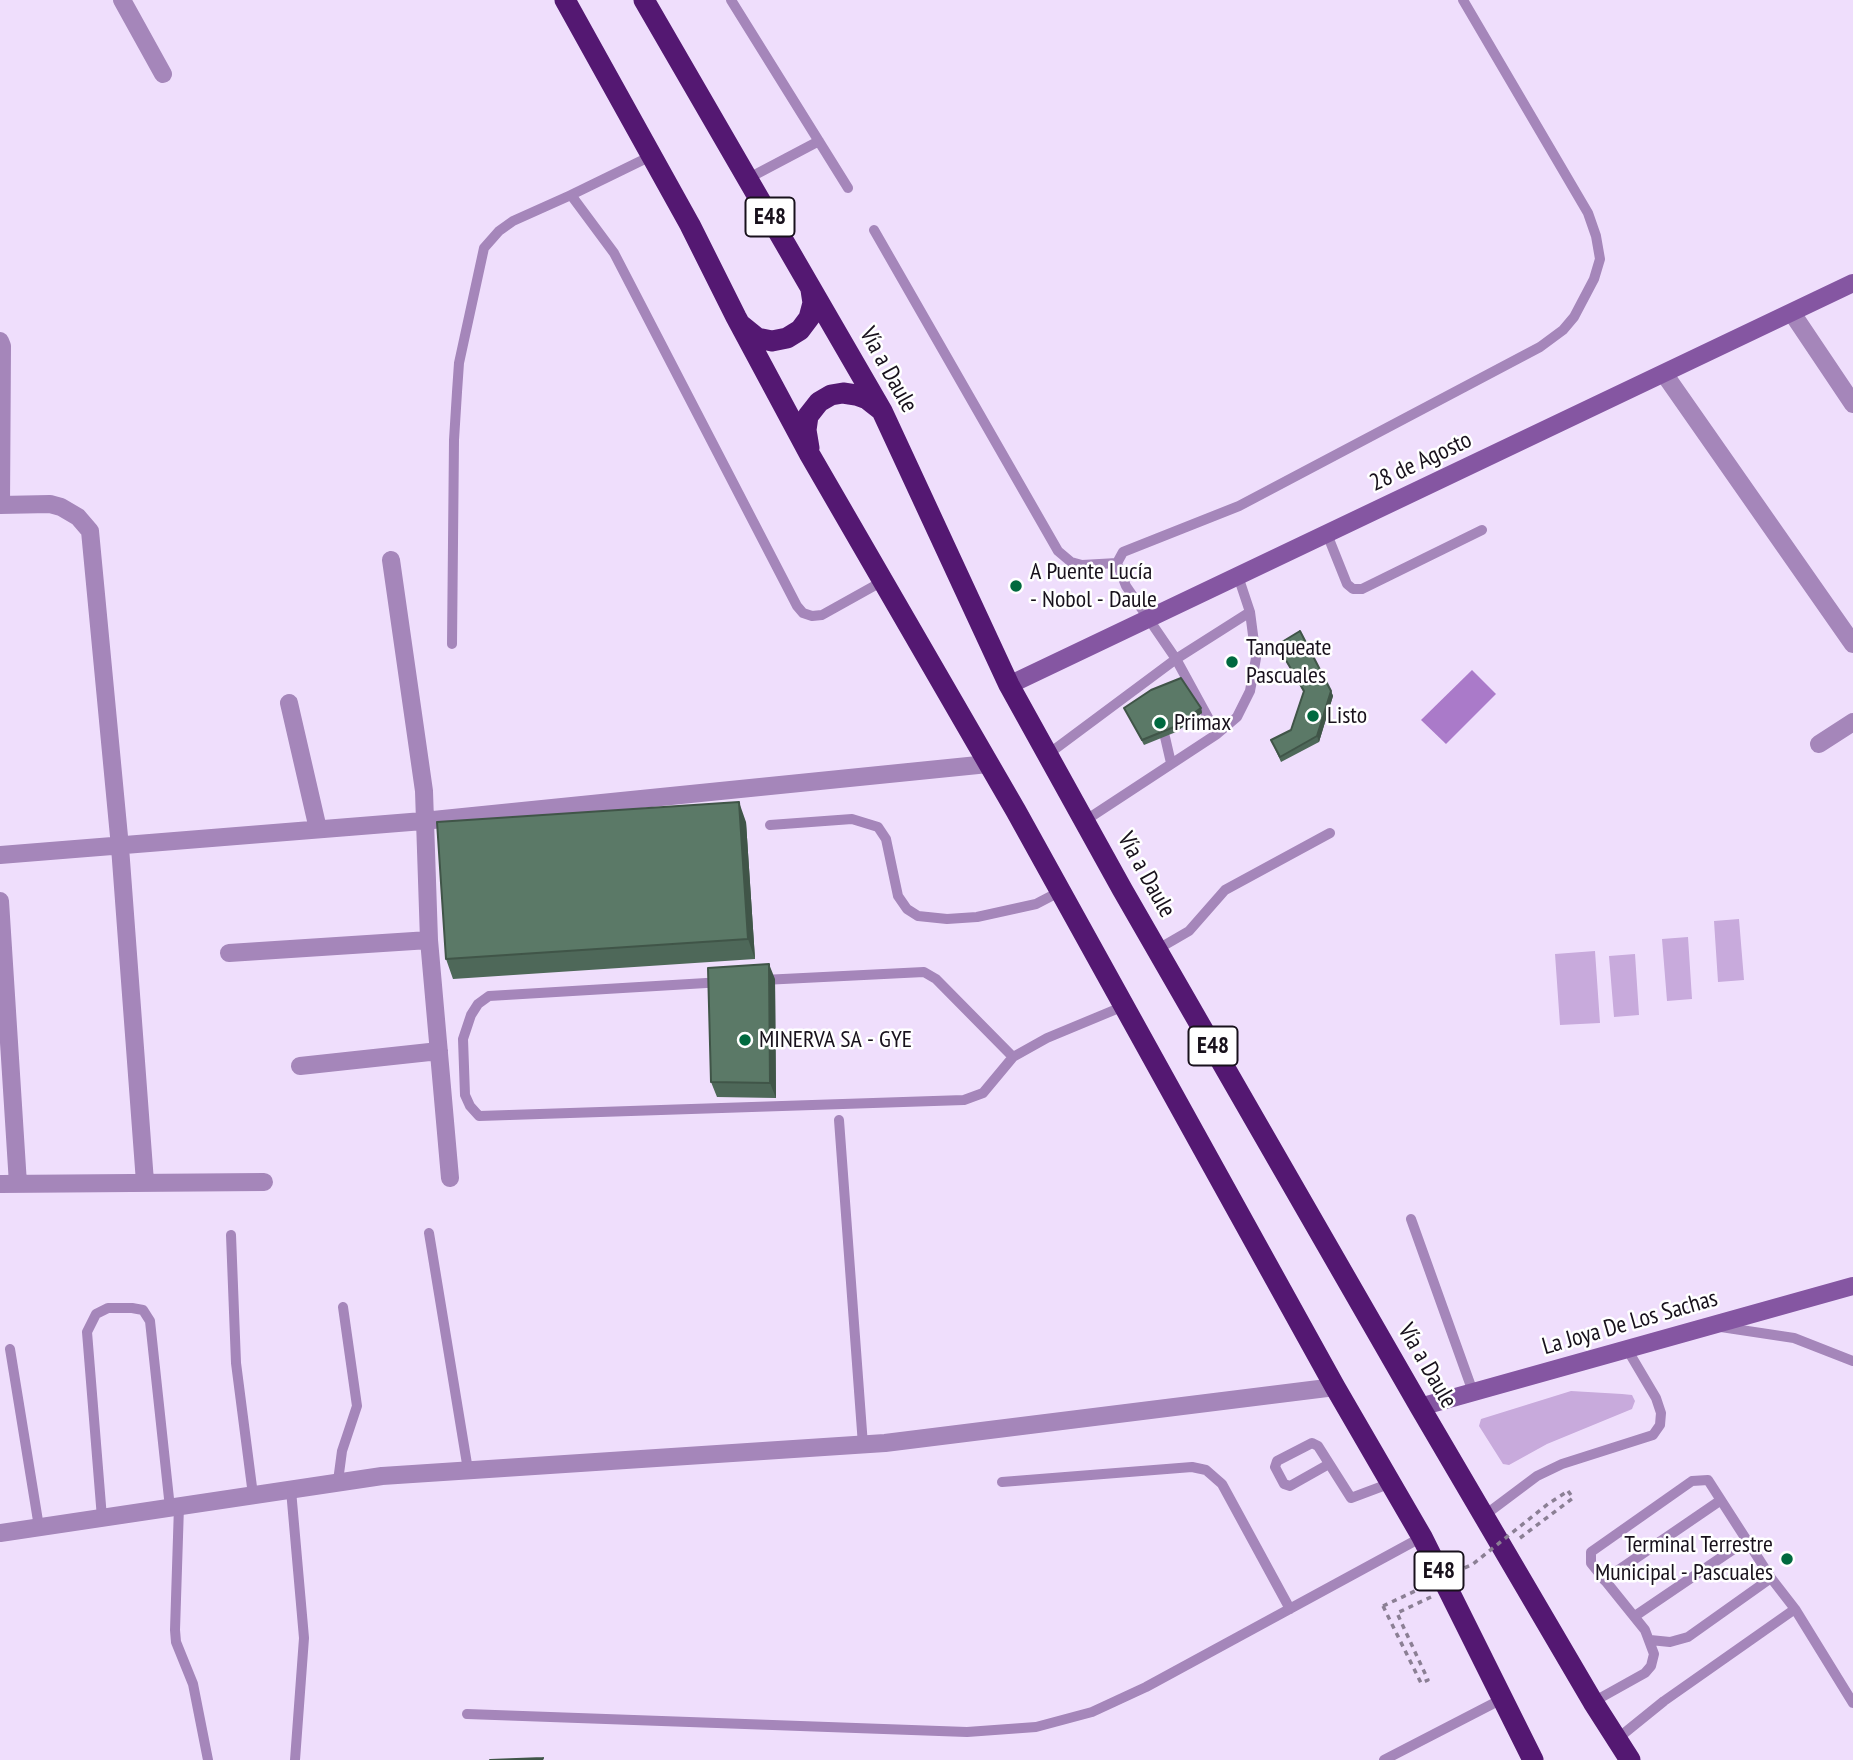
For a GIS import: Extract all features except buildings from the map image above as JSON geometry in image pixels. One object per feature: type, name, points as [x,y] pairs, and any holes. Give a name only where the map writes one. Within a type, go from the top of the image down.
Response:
[{"type":"highway","name":"E48","points":[[565,0],[690,225],[810,455],[1061,891],[1335,1387],[1422,1537],[1532,1760]]},
{"type":"highway","name":"Vía a Daule","points":[[644,0],[883,411],[1009,685],[1122,889],[1420,1407],[1593,1702],[1630,1760]]},
{"type":"highway","points":[[736,317],[744,330],[757,338],[772,341],[787,338],[800,330],[809,318],[813,303],[811,288]]},
{"type":"highway","points":[[810,455],[806,430],[808,416],[819,402],[831,395],[844,393],[867,399],[883,411]]},
{"type":"street","points":[[122,0],[163,74]]},
{"type":"street","name":"28 de Agosto","points":[[1009,685],[1665,375],[1853,283]]},
{"type":"street","points":[[1791,313],[1853,404]]},
{"type":"street","points":[[0,341],[0,505],[50,504],[61,507],[78,517],[90,531],[120,847],[145,1182]]},
{"type":"street","points":[[1665,375],[1853,644]]},
{"type":"street","points":[[391,560],[424,791],[429,940],[450,1178]]},
{"type":"street","points":[[289,703],[317,829]]},
{"type":"street","points":[[1819,744],[1853,722]]},
{"type":"street","points":[[0,856],[423,821],[988,764]]},
{"type":"street","points":[[0,901],[18,1184]]},
{"type":"street","points":[[229,953],[429,940]]},
{"type":"street","points":[[299,1066],[439,1051]]},
{"type":"street","points":[[0,1184],[264,1182]]},
{"type":"street","name":"La Joya De Los Sachas","points":[[1420,1407],[1853,1286]]},
{"type":"street","points":[[0,1533],[382,1476],[863,1445],[1335,1387]]},
{"type":"lane","points":[[731,0],[848,188]]},
{"type":"lane","points":[[1217,734],[1176,659],[1126,586],[1117,563],[1118,557],[1128,549],[1239,506],[1539,347],[1563,330],[1574,317],[1594,279],[1600,259],[1588,213],[1463,0]]},
{"type":"lane","points":[[747,179],[819,141]]},
{"type":"lane","points":[[453,643],[453,440],[459,363],[484,248],[499,231],[513,221],[651,156]]},
{"type":"lane","points":[[571,195],[614,253],[797,606],[812,617],[822,615],[883,581]]},
{"type":"lane","points":[[874,230],[1058,551],[1071,562],[1082,565],[1117,563]]},
{"type":"lane","points":[[1327,534],[1347,584],[1353,589],[1362,589],[1482,530]]},
{"type":"lane","points":[[1086,820],[1217,734],[1237,717],[1250,691],[1256,659],[1251,612],[1238,576]]},
{"type":"lane","points":[[1047,755],[1176,659],[1251,612]]},
{"type":"lane","points":[[1136,689],[1145,700]]},
{"type":"lane","points":[[1164,737],[1171,762]]},
{"type":"lane","points":[[769,825],[852,819],[878,827],[886,839],[898,896],[907,909],[918,916],[947,919],[977,917],[1036,904],[1061,891]]},
{"type":"lane","points":[[1158,949],[1189,931],[1225,890],[1330,833]]},
{"type":"lane","points":[[750,981],[924,972],[936,979],[1013,1057]]},
{"type":"lane","points":[[738,982],[489,996],[478,1003],[471,1014],[463,1040],[465,1095],[470,1107],[479,1116],[964,1100],[984,1093],[1013,1057],[1047,1038],[1125,1006]]},
{"type":"lane","points":[[839,1121],[863,1445]]},
{"type":"lane","points":[[1411,1219],[1473,1391]]},
{"type":"lane","points":[[429,1233],[468,1470]]},
{"type":"lane","points":[[231,1235],[236,1363],[253,1495]]},
{"type":"lane","points":[[338,1481],[342,1451],[357,1406],[343,1307]]},
{"type":"lane","points":[[102,1518],[87,1332],[96,1314],[108,1308],[132,1308],[143,1310],[150,1321],[175,1507],[174,1630],[193,1684],[208,1760]]},
{"type":"lane","points":[[1712,1325],[1794,1338],[1853,1362]]},
{"type":"lane","points":[[10,1349],[39,1527]]},
{"type":"lane","points":[[1485,1515],[1537,1476],[1562,1464],[1653,1435],[1660,1425],[1661,1413],[1656,1398],[1627,1349]]},
{"type":"lane","points":[[1329,1464],[1290,1486],[1284,1483],[1275,1467],[1277,1461],[1312,1443],[1318,1446],[1351,1498],[1391,1483]]},
{"type":"lane","points":[[1002,1482],[1192,1467],[1206,1470],[1222,1484],[1290,1609]]},
{"type":"lane","points":[[1593,1702],[1651,1667],[1654,1654],[1650,1640],[1635,1616],[1591,1563],[1591,1552],[1698,1479],[1707,1480],[1721,1500],[1795,1609],[1853,1703]]},
{"type":"lane","points":[[291,1490],[304,1638],[304,1669],[295,1760]]},
{"type":"lane","points":[[1604,1580],[1721,1500]]},
{"type":"lane","points":[[467,1714],[967,1732],[1035,1727],[1092,1712],[1146,1688],[1422,1537]]},
{"type":"lane","points":[[1635,1616],[1747,1540]]},
{"type":"lane","points":[[1650,1640],[1670,1642],[1688,1637],[1772,1578]]},
{"type":"lane","points":[[1617,1739],[1664,1701],[1795,1609]]},
{"type":"lane","points":[[1384,1760],[1502,1699]]},
{"type":"path","points":[[1448,1589],[1397,1613],[1428,1680],[1421,1683],[1383,1606],[1473,1564],[1568,1491],[1573,1498],[1505,1549]]},
{"type":"shaded area","points":[[1472,670],[1496,694],[1446,744],[1421,720]]},
{"type":"shaded area","points":[[1739,919],[1744,980],[1718,982],[1714,921]]},
{"type":"shaded area","points":[[1688,937],[1692,999],[1667,1001],[1662,939]]},
{"type":"shaded area","points":[[1595,951],[1600,1023],[1560,1025],[1555,954]]},
{"type":"shaded area","points":[[1635,954],[1639,1015],[1614,1017],[1609,956]]},
{"type":"shaded area","points":[[1571,1391],[1632,1395],[1635,1401],[1632,1409],[1547,1444],[1509,1465],[1503,1464],[1479,1426],[1481,1419]]},
{"type":"place","name":"A Puente Lucía - Nobol - Daule","points":[[1016,586]]},
{"type":"place","name":"Tanqueate Pascuales","points":[[1232,662]]},
{"type":"place","name":"Listo","points":[[1313,716]]},
{"type":"place","name":"Primax","points":[[1160,723]]},
{"type":"place","name":"MINERVA SA - GYE","points":[[745,1040]]},
{"type":"place","name":"Terminal Terrestre Municipal - Pascuales","points":[[1787,1559]]}]
